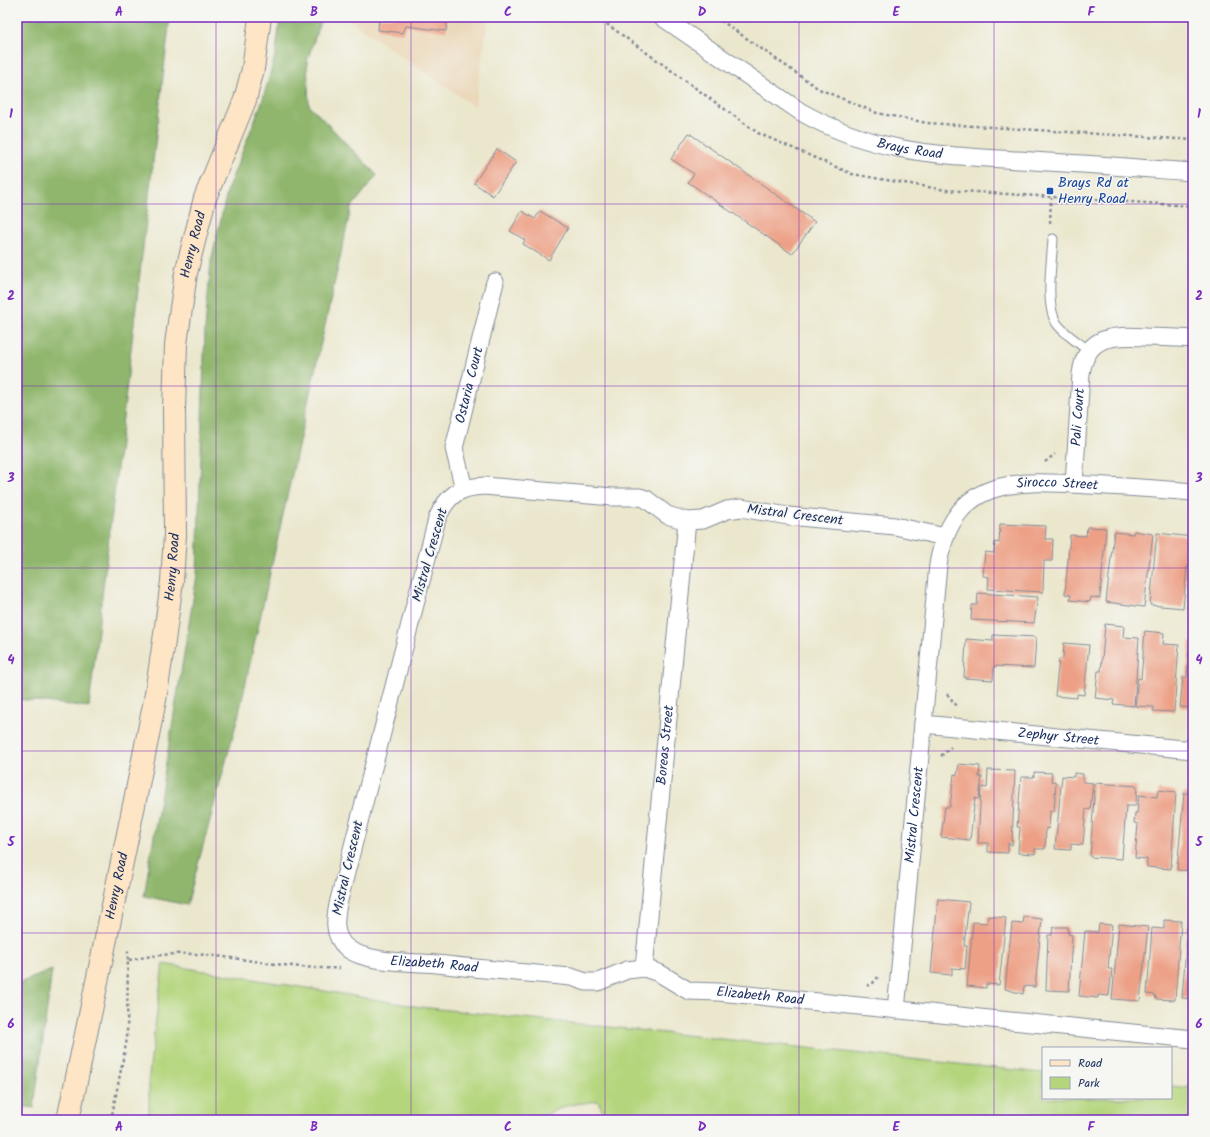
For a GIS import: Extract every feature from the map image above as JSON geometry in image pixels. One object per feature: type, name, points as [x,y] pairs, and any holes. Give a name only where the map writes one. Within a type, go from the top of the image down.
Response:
[{"type":"main road","name":"Henry Road","points":[[68,1120],[134,805],[155,700],[164,641],[172,581],[175,536],[174,409],[176,344],[186,273],[205,198],[245,100],[254,69],[260,17]]},
{"type":"street","name":"Brays Road","points":[[662,17],[801,112],[824,125],[876,144],[928,154],[1193,172]]},
{"type":"street","name":"Ostaria Court","points":[[464,489],[454,448],[495,282]]},
{"type":"street","points":[[1089,351],[1100,341],[1116,336],[1193,339]]},
{"type":"street","name":"Pali Court","points":[[1074,484],[1081,374],[1083,364],[1089,351]]},
{"type":"street","name":"Sirocco Street","points":[[945,537],[957,514],[978,496],[1002,486],[1027,482],[1193,492]]},
{"type":"street","name":"Mistral Crescent","points":[[344,946],[336,928],[336,912],[437,519],[446,500],[464,489],[484,486],[614,497],[640,497],[646,499],[667,515],[687,521],[703,520],[727,510],[741,508],[788,516],[895,526],[945,537],[938,565],[896,1010]]},
{"type":"street","name":"Boreas Street","points":[[644,968],[687,521]]},
{"type":"street","name":"Zephyr Street","points":[[923,724],[1193,750]]},
{"type":"street","name":"Elizabeth Road","points":[[344,946],[354,953],[373,958],[570,977],[592,982],[603,981],[627,970],[644,968],[660,973],[689,991],[718,992],[1193,1039]]},
{"type":"lane","points":[[1053,239],[1050,296],[1052,313],[1058,325],[1089,351]]},
{"type":"path","points":[[716,17],[819,89],[877,113],[926,123],[1193,140]]},
{"type":"path","points":[[1051,198],[1050,224],[1053,239]]},
{"type":"path","points":[[111,1120],[127,1039],[128,944]]},
{"type":"path","points":[[129,960],[164,954],[192,954],[225,956],[314,969],[343,968],[344,946]]},
{"type":"path","points":[[862,988],[872,983],[880,972]]},
{"type":"shaded area","points":[[345,17],[488,17],[475,107]]},
{"type":"green space","points":[[17,17],[170,17],[89,707],[17,699]]},
{"type":"green space","points":[[280,17],[322,17],[307,61],[309,105],[377,175],[351,208],[239,713],[187,905],[144,896],[197,575],[205,329],[211,261],[228,188],[262,102],[276,53]]},
{"type":"green space","points":[[163,964],[420,1007],[1042,1073],[1042,1099],[1172,1099],[1172,1086],[1193,1088],[1193,1120],[607,1120],[598,1101],[568,1105],[533,1120],[149,1120],[149,1075]]},
{"type":"green space","points":[[52,970],[34,1108],[17,1106],[17,984]]},
{"type":"building","points":[[379,17],[448,17],[446,31],[406,26],[403,33],[378,30]]},
{"type":"building","points":[[689,133],[815,222],[792,254],[688,182],[694,174],[671,159]]},
{"type":"building","points":[[497,149],[516,162],[493,196],[474,183]]},
{"type":"building","points":[[522,211],[535,219],[540,211],[568,228],[549,260],[523,244],[525,240],[510,231]]},
{"type":"building","points":[[1000,524],[1046,526],[1045,539],[1053,539],[1052,561],[1044,561],[1043,592],[988,589],[989,577],[983,576],[985,552],[994,553],[995,542],[999,543]]},
{"type":"building","points":[[1087,527],[1106,528],[1100,598],[1091,597],[1090,602],[1070,600],[1071,595],[1065,594],[1070,535],[1086,536]]},
{"type":"building","points":[[1134,531],[1153,534],[1144,607],[1106,602],[1114,532],[1133,534]]},
{"type":"building","points":[[1157,533],[1193,537],[1190,567],[1187,567],[1183,608],[1150,605]]},
{"type":"building","points":[[978,593],[1038,597],[1034,623],[971,620],[972,605],[977,605]]},
{"type":"building","points":[[1192,596],[1193,611],[1190,611]]},
{"type":"building","points":[[1105,624],[1124,626],[1123,637],[1139,638],[1134,706],[1113,704],[1114,700],[1095,698],[1098,671],[1101,671]]},
{"type":"building","points":[[1145,631],[1164,633],[1163,644],[1179,645],[1174,712],[1153,711],[1154,707],[1135,706],[1138,678],[1141,679]]},
{"type":"building","points":[[993,635],[1036,637],[1034,668],[994,666],[993,680],[964,678],[966,639],[993,641]]},
{"type":"building","points":[[1190,642],[1193,643],[1193,708],[1180,707],[1183,677],[1187,677]]},
{"type":"building","points":[[1064,643],[1089,645],[1084,695],[1077,694],[1077,698],[1055,696],[1059,659],[1063,659]]},
{"type":"building","points":[[959,764],[980,766],[979,777],[982,777],[979,799],[975,798],[970,840],[941,837],[945,807],[950,807],[954,774],[957,775]]},
{"type":"building","points":[[988,770],[1015,771],[1012,845],[1008,843],[1008,853],[988,852],[988,843],[978,843],[981,787],[987,788]]},
{"type":"building","points":[[1034,772],[1052,773],[1051,781],[1056,782],[1054,812],[1050,811],[1049,829],[1046,828],[1045,849],[1035,849],[1035,854],[1018,853],[1020,827],[1017,827],[1021,777],[1034,777]]},
{"type":"building","points":[[1074,773],[1083,774],[1083,782],[1093,783],[1090,810],[1086,809],[1083,845],[1071,844],[1071,850],[1055,849],[1062,776],[1074,777]]},
{"type":"building","points":[[1095,783],[1137,786],[1136,806],[1126,806],[1122,859],[1090,857]]},
{"type":"building","points":[[1158,790],[1176,792],[1171,869],[1147,867],[1147,859],[1135,858],[1138,824],[1134,823],[1139,795],[1157,797]]},
{"type":"building","points":[[1184,793],[1193,794],[1193,871],[1177,870]]},
{"type":"building","points":[[938,899],[969,902],[964,946],[967,946],[965,969],[952,968],[952,975],[931,973]]},
{"type":"building","points":[[988,916],[1006,918],[999,985],[986,984],[986,988],[967,986],[973,922],[987,923]]},
{"type":"building","points":[[1024,917],[1042,919],[1035,987],[1024,986],[1023,994],[1005,989],[1012,923],[1023,924]]},
{"type":"building","points":[[1164,920],[1181,921],[1175,1000],[1156,999],[1155,995],[1147,994],[1152,928],[1164,929]]},
{"type":"building","points":[[1099,924],[1112,925],[1108,969],[1112,969],[1109,996],[1098,995],[1098,998],[1079,996],[1085,931],[1098,932]]},
{"type":"building","points":[[1119,924],[1148,927],[1140,1001],[1112,999]]},
{"type":"building","points":[[1188,924],[1193,925],[1193,999],[1182,998]]},
{"type":"building","points":[[1053,927],[1068,927],[1068,934],[1072,935],[1069,991],[1046,990],[1048,935],[1052,935]]},
{"type":"place","name":"Brays Rd at Henry Road","points":[[1050,191]]}]
